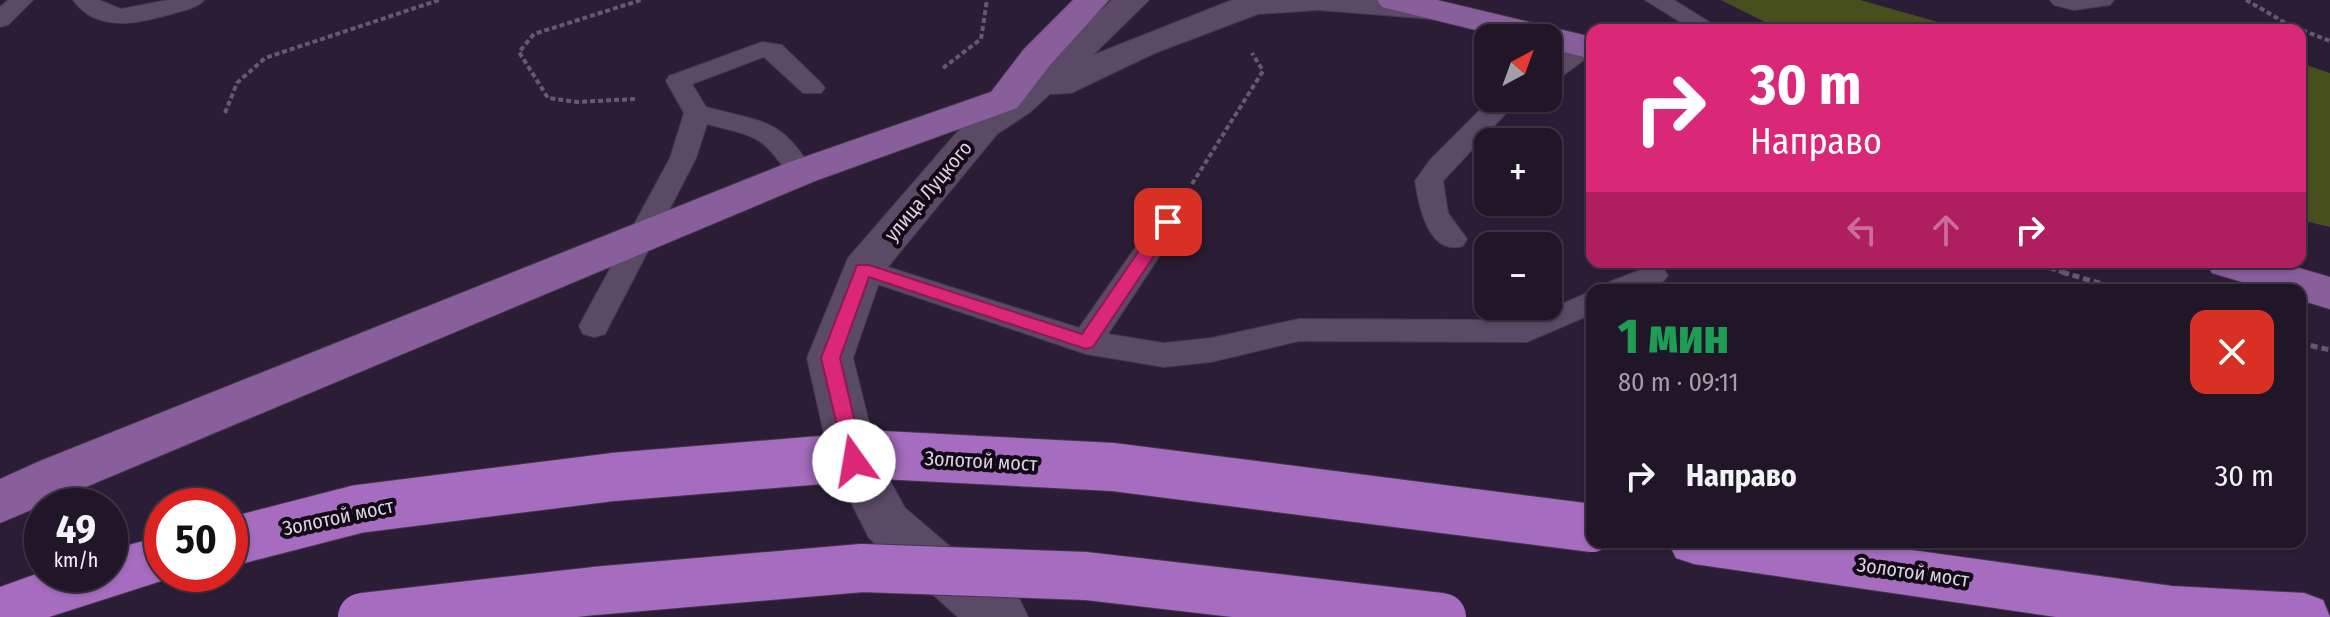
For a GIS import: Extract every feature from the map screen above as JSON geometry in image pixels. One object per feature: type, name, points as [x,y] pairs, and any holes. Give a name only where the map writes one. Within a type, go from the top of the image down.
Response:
[{"type":"highway","name":"Золотой мост","points":[[248,537],[358,509],[613,477],[882,455],[1113,467],[1586,527]]},
{"type":"highway","name":"Золотой мост","points":[[1737,548],[2172,610],[2304,617]]},
{"type":"highway","points":[[362,617],[594,591],[862,568],[1086,576],[1442,617]]},
{"type":"highway","points":[[0,611],[54,592]]},
{"type":"main road","points":[[1037,57],[1054,0]]},
{"type":"main road","points":[[1001,110],[1037,57],[1092,0]]},
{"type":"main road","name":"улица Луцкого","points":[[1001,617],[961,589],[887,523],[854,461],[830,358],[863,269],[1001,110],[1132,0]]},
{"type":"main road","points":[[0,502],[57,475],[801,172],[1001,110],[1142,45],[1253,4],[1319,0],[1433,9]]},
{"type":"main road","points":[[1394,0],[1586,46]]},
{"type":"main road","points":[[2247,268],[2300,284]]},
{"type":"main road","points":[[2306,286],[2330,293]]},
{"type":"lane","points":[[0,20],[21,0]]},
{"type":"lane","points":[[85,0],[93,10],[112,16],[135,15],[192,0]]},
{"type":"lane","points":[[1657,0],[1699,24]]},
{"type":"lane","points":[[2062,0],[2074,3],[2102,0]]},
{"type":"lane","points":[[801,172],[778,139],[767,132],[693,105],[678,81],[762,49],[773,50],[812,88]]},
{"type":"lane","points":[[1562,66],[1586,50]]},
{"type":"lane","points":[[594,326],[683,158],[693,105]]},
{"type":"lane","points":[[1453,239],[1434,215],[1429,181],[1439,166],[1493,112]]},
{"type":"lane","points":[[1086,342],[1168,222]]},
{"type":"lane","points":[[863,269],[1086,342],[1164,355],[1211,350],[1299,330],[1394,328],[1527,331],[1586,305]]},
{"type":"lane","points":[[1633,284],[1653,275]]},
{"type":"path","points":[[225,113],[237,83],[265,58],[439,0]]},
{"type":"path","points":[[641,0],[534,34],[519,52],[548,98],[577,102],[693,105]]},
{"type":"path","points":[[939,71],[981,39],[987,0]]},
{"type":"path","points":[[2246,0],[2287,24]]},
{"type":"path","points":[[2306,32],[2330,41]]},
{"type":"path","points":[[1210,154],[1263,71],[1248,48]]},
{"type":"path","points":[[2048,268],[2102,284]]},
{"type":"path","points":[[2306,344],[2330,350]]},
{"type":"green space","points":[[1721,0],[1860,0],[1945,24],[1769,24]]},
{"type":"green space","points":[[2306,65],[2330,73],[2330,227],[2306,221]]},
{"type":"route","points":[[854,461],[830,358],[863,269],[1086,342],[1168,222]]}]
